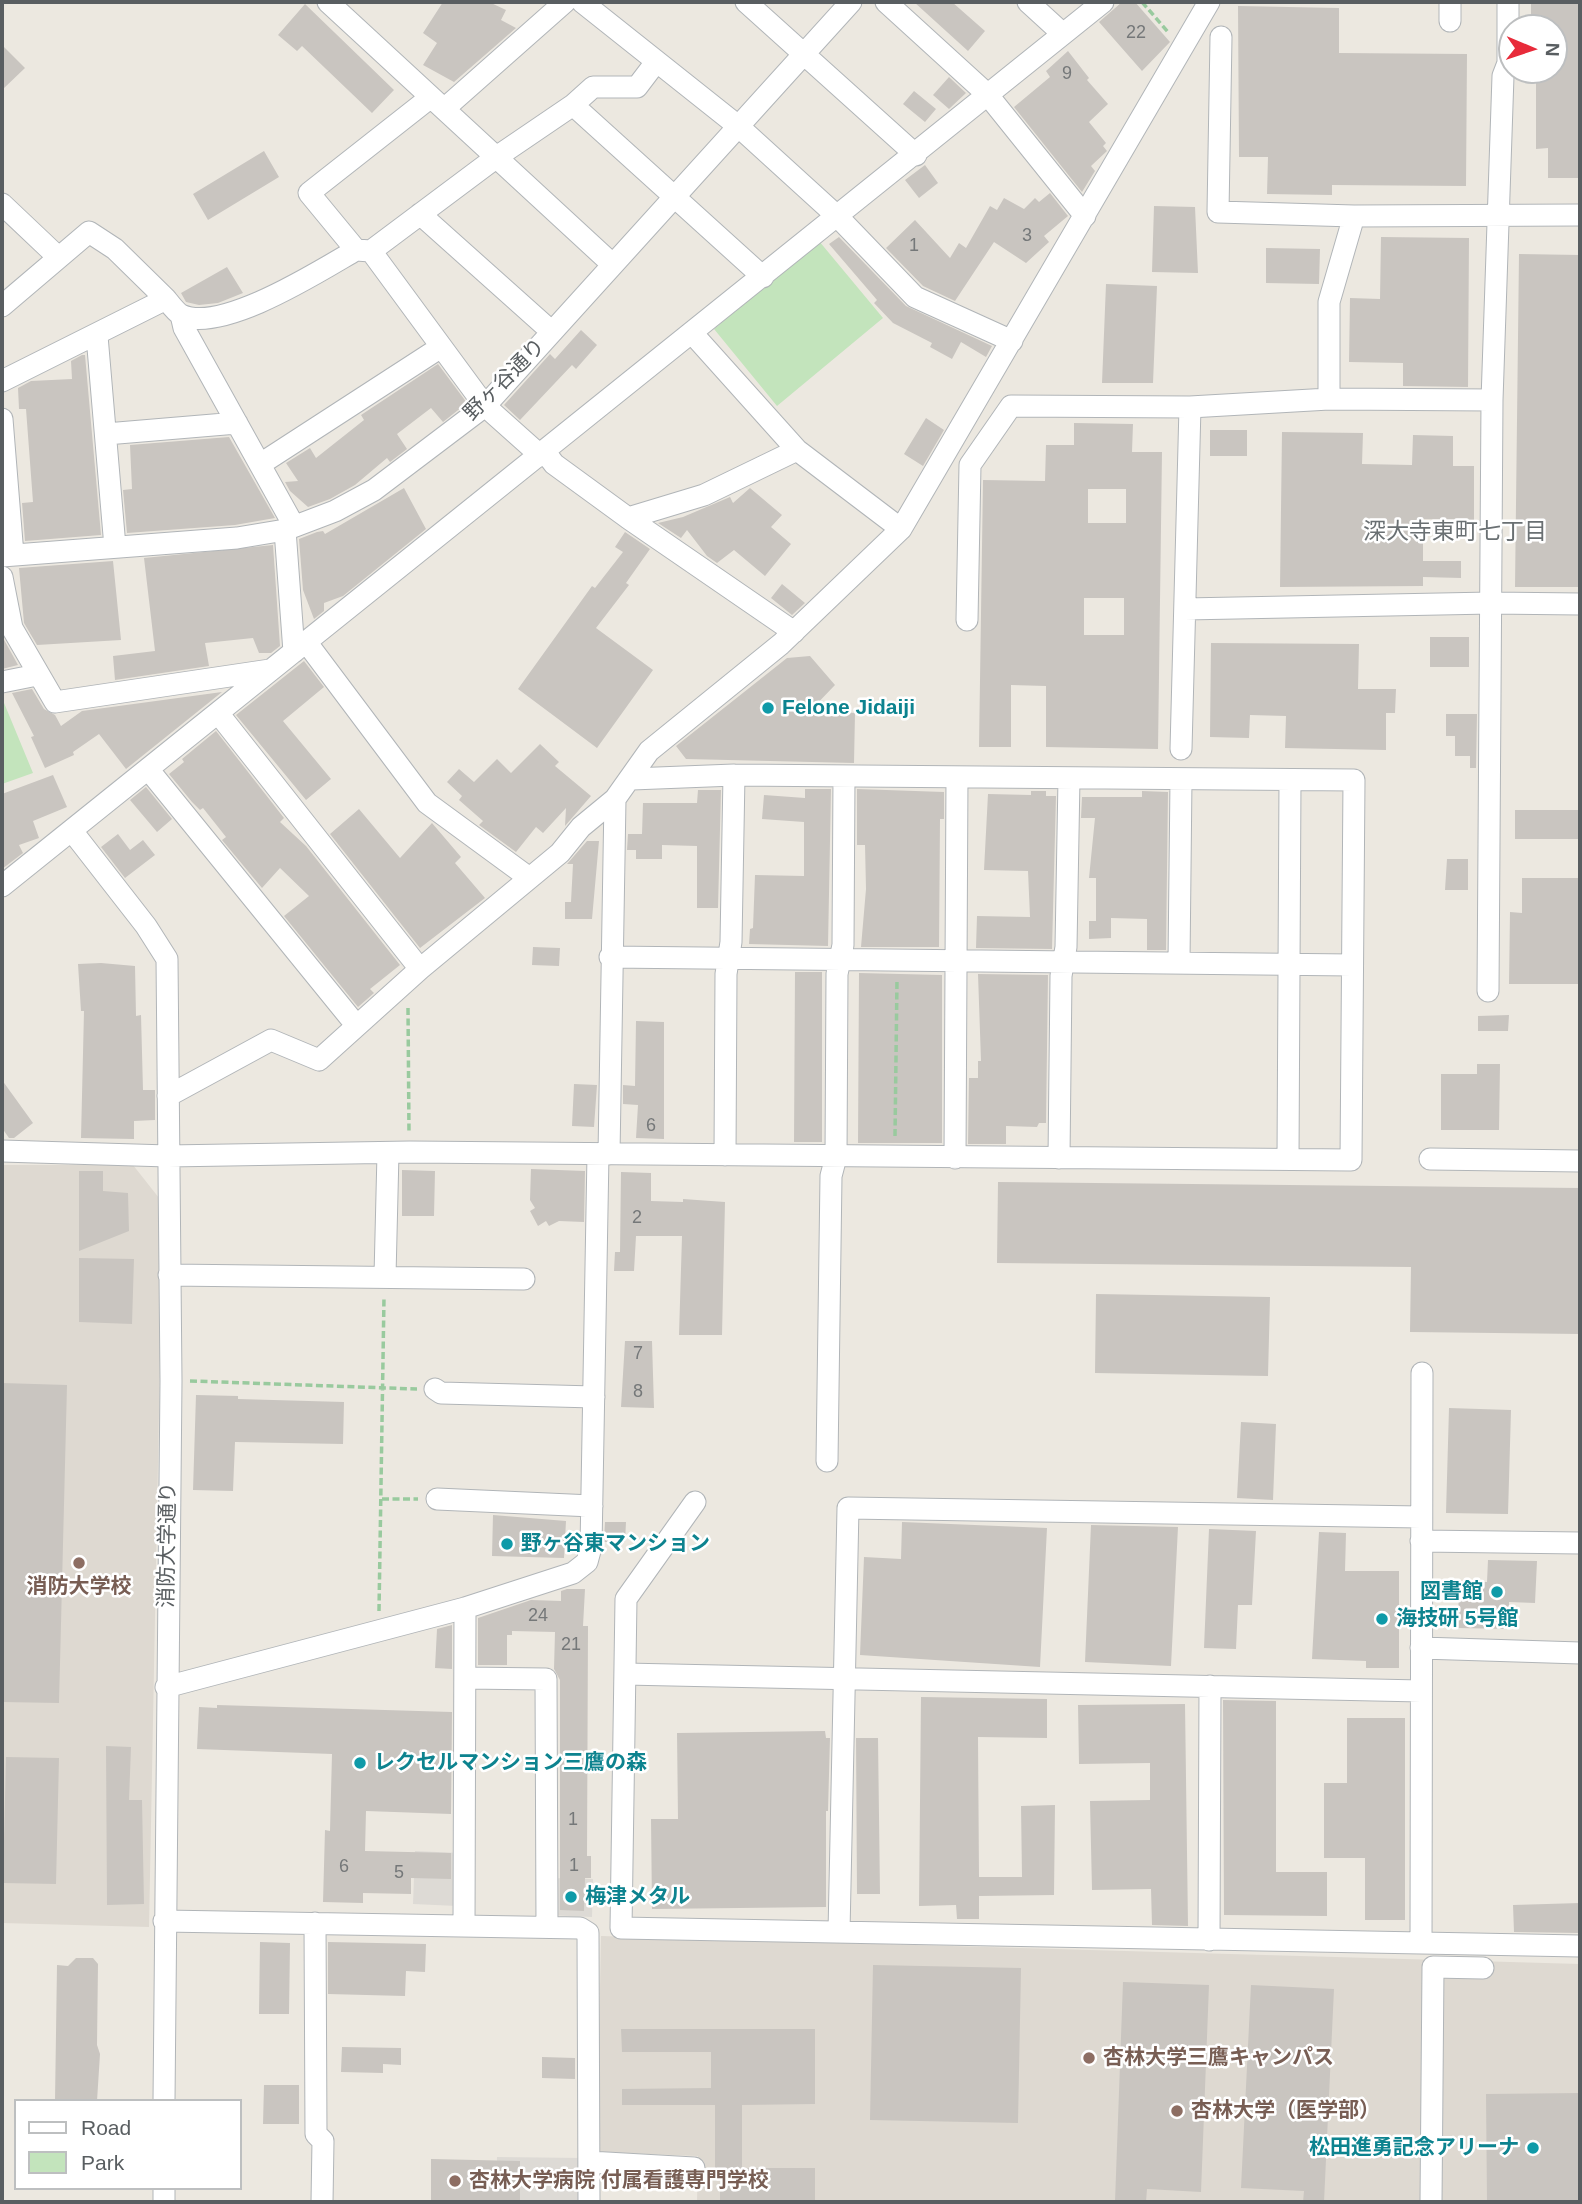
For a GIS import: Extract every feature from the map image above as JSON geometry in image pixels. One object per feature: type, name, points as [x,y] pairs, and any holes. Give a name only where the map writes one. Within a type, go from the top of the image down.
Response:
[{"type":"street","points":[[328,2],[612,264]]},
{"type":"street","points":[[565,2],[438,103],[309,193],[364,250],[485,406],[554,464],[794,632]]},
{"type":"street","points":[[582,2],[738,126],[838,217],[915,297],[1012,341]]},
{"type":"street","points":[[746,2],[916,155]]},
{"type":"street","name":"野ヶ谷通り","points":[[8,556],[237,538],[289,528],[335,511],[374,490],[485,406],[851,2]]},
{"type":"street","points":[[886,2],[987,94],[1085,216]]},
{"type":"street","points":[[1028,2],[1063,34]]},
{"type":"street","points":[[2,886],[916,155],[987,94],[1103,2]]},
{"type":"street","points":[[168,1096],[271,1040],[319,1060],[356,1025],[559,853],[580,827],[615,799],[632,779],[649,751],[794,632],[901,529],[1209,2]]},
{"type":"street","points":[[1488,991],[1492,400],[1508,2]]},
{"type":"street","points":[[1221,37],[1218,212],[1353,216],[1580,215]]},
{"type":"street","points":[[181,315],[207,318],[263,302],[364,250],[420,214],[573,105],[593,87],[637,87],[656,62]]},
{"type":"street","points":[[573,105],[763,277]]},
{"type":"street","points":[[2,204],[58,257]]},
{"type":"street","points":[[420,214],[552,332]]},
{"type":"street","points":[[1329,400],[1329,302],[1353,216]]},
{"type":"street","points":[[2,306],[89,232],[115,249],[181,315],[184,328],[261,463],[289,528],[300,647],[427,803],[528,877]]},
{"type":"street","points":[[2,381],[97,336],[166,299]]},
{"type":"street","points":[[692,333],[797,450],[901,529]]},
{"type":"street","points":[[97,336],[116,547]]},
{"type":"street","points":[[261,463],[441,347]]},
{"type":"street","points":[[967,620],[970,465],[1011,406],[1190,407],[1329,400],[1492,400]]},
{"type":"street","points":[[1181,749],[1190,407]]},
{"type":"street","points":[[2,419],[8,556]]},
{"type":"street","points":[[106,434],[237,423]]},
{"type":"street","points":[[628,518],[704,495],[797,450]]},
{"type":"street","points":[[2,577],[12,628],[55,702],[272,670]]},
{"type":"street","points":[[1185,609],[1491,603],[1580,604]]},
{"type":"street","points":[[2,682],[37,675]]},
{"type":"street","points":[[218,713],[414,975]]},
{"type":"street","points":[[148,769],[356,1025]]},
{"type":"street","points":[[2,1151],[168,1156],[410,1152],[1351,1160],[1354,780],[734,775],[632,779]]},
{"type":"street","points":[[724,1155],[734,775]]},
{"type":"street","points":[[827,1461],[831,1176],[836,1157],[837,974],[843,945],[844,776]]},
{"type":"street","points":[[955,1158],[957,777]]},
{"type":"street","points":[[1059,1158],[1069,778]]},
{"type":"street","points":[[1179,962],[1181,779]]},
{"type":"street","points":[[1288,1159],[1290,780]]},
{"type":"street","points":[[166,1687],[466,1608],[573,1573],[587,1562],[591,1547],[615,799]]},
{"type":"street","name":"消防大学通り","points":[[72,831],[146,926],[167,958],[171,1381],[164,2099]]},
{"type":"street","points":[[610,957],[1352,965]]},
{"type":"street","points":[[385,1276],[388,1153]]},
{"type":"street","points":[[1430,1159],[1580,1161]]},
{"type":"street","points":[[169,1275],[524,1279]]},
{"type":"street","points":[[1421,1943],[1422,1373]]},
{"type":"street","points":[[435,1389],[442,1393],[594,1397]]},
{"type":"street","points":[[438,1499],[592,1506]]},
{"type":"street","points":[[695,1502],[626,1599],[621,1928],[1580,1946]]},
{"type":"street","points":[[839,1932],[848,1508],[1421,1517]]},
{"type":"street","points":[[1420,1541],[1580,1543]]},
{"type":"street","points":[[464,1926],[466,1608]]},
{"type":"street","points":[[1421,1648],[1580,1653]]},
{"type":"street","points":[[625,1674],[1421,1691]]},
{"type":"street","points":[[465,1678],[546,1679],[547,1927]]},
{"type":"street","points":[[1209,1940],[1210,1686]]},
{"type":"street","points":[[164,1921],[547,1927],[580,1928],[589,1933],[589,2202]]},
{"type":"street","points":[[315,1923],[316,2134],[323,2141],[322,2202]]},
{"type":"street","points":[[1431,2202],[1433,1967],[1483,1968]]},
{"type":"street","points":[[589,2161],[694,2168]]},
{"type":"path","points":[[1142,2],[1182,49]]},
{"type":"path","points":[[894,1157],[897,960]]},
{"type":"path","points":[[410,1152],[414,975]]},
{"type":"path","points":[[378,1631],[385,1276]]},
{"type":"path","points":[[171,1381],[435,1389]]},
{"type":"path","points":[[382,1499],[438,1499]]},
{"type":"shaded area","name":"消防大学校","points":[[2,1165],[133,1165],[163,1203],[149,1927],[2,1923]]},
{"type":"shaded area","points":[[415,1851],[459,1853],[457,1906],[413,1904]]},
{"type":"shaded area","points":[[548,1878],[593,1879],[592,1917],[547,1915]]},
{"type":"shaded area","name":"杏林大学三鷹キャンパス","points":[[601,1936],[1580,1964],[1580,2202],[697,2202],[698,2156],[597,2152]]},
{"type":"shaded area","points":[[497,2157],[583,2158],[583,2202],[496,2202]]},
{"type":"green space","points":[[819,241],[883,318],[777,406],[714,329]]},
{"type":"green space","points":[[2,698],[33,773],[2,784]]},
{"type":"building","points":[[443,2],[489,2],[506,10],[501,20],[516,28],[454,82],[423,65],[437,43],[423,33]]},
{"type":"building","points":[[914,2],[952,2],[985,31],[968,51]]},
{"type":"building","points":[[1122,2],[1135,2],[1170,42],[1142,71],[1099,22]]},
{"type":"building","points":[[1531,2],[1580,2],[1580,178],[1548,178],[1548,148],[1536,149],[1536,84],[1568,84],[1568,14],[1531,14]]},
{"type":"building","points":[[305,4],[394,90],[372,113],[302,46],[297,51],[278,35]]},
{"type":"building","points":[[1238,6],[1339,8],[1339,53],[1467,54],[1466,186],[1332,185],[1332,195],[1267,194],[1268,157],[1239,157]]},
{"type":"building","points":[[2,45],[25,68],[2,90]]},
{"type":"building","points":[[1068,51],[1089,78],[1087,80],[1108,104],[1089,122],[1106,143],[1103,146],[1107,151],[1091,166],[1095,171],[1082,192],[1014,107],[1050,77],[1046,71]]},
{"type":"building","points":[[949,77],[966,93],[949,109],[933,95]]},
{"type":"building","points":[[914,91],[936,109],[925,122],[903,104]]},
{"type":"building","points":[[264,151],[279,177],[208,220],[193,194]]},
{"type":"building","points":[[925,165],[938,183],[919,198],[905,180]]},
{"type":"building","points":[[1050,193],[1068,216],[1044,236],[1049,242],[1026,263],[994,242],[955,301],[923,286],[886,248],[915,220],[950,258],[959,243],[966,248],[990,206],[997,210],[1004,198],[1024,209],[1035,198],[1039,202]]},
{"type":"building","points":[[1154,206],[1195,207],[1198,273],[1152,272]]},
{"type":"building","points":[[839,237],[906,306],[992,346],[986,357],[961,342],[952,359],[930,347],[932,343],[893,323],[874,303],[877,300],[829,244]]},
{"type":"building","points":[[1381,237],[1469,238],[1468,387],[1403,386],[1403,363],[1349,362],[1350,298],[1380,299]]},
{"type":"building","points":[[1266,248],[1320,249],[1319,284],[1266,283]]},
{"type":"building","points":[[1519,254],[1580,255],[1580,587],[1515,587]]},
{"type":"building","points":[[227,267],[243,293],[218,303],[199,305],[186,302],[181,293]]},
{"type":"building","points":[[1106,284],[1157,286],[1153,383],[1102,383]]},
{"type":"building","points":[[581,330],[597,345],[576,369],[572,365],[520,420],[504,405],[550,354],[555,359]]},
{"type":"building","points":[[85,355],[101,535],[25,541],[22,503],[33,502],[26,409],[19,409],[18,388],[31,381],[72,379],[71,361]]},
{"type":"building","points":[[438,364],[467,403],[443,422],[431,408],[397,434],[407,449],[390,462],[387,458],[355,485],[330,499],[308,507],[290,491],[285,482],[298,481],[286,463],[310,448],[316,458],[364,420],[361,415]]},
{"type":"building","points":[[926,418],[944,430],[923,466],[904,454]]},
{"type":"building","points":[[1074,423],[1133,424],[1132,452],[1162,452],[1158,749],[1046,747],[1046,686],[1011,685],[1011,747],[979,747],[983,480],[1045,481],[1046,445],[1074,445]],"holes":[[[1088,489],[1126,489],[1126,523],[1088,523]],[[1084,598],[1124,598],[1124,635],[1084,635]]]},
{"type":"building","points":[[1210,430],[1247,430],[1247,456],[1210,456]]},
{"type":"building","points":[[1282,432],[1363,433],[1362,464],[1412,465],[1413,435],[1453,436],[1453,466],[1474,466],[1474,520],[1423,519],[1423,561],[1461,561],[1461,578],[1423,577],[1423,586],[1280,587]]},
{"type":"building","points":[[229,437],[275,518],[235,525],[127,533],[123,490],[132,489],[130,445]]},
{"type":"building","points":[[404,488],[426,529],[343,596],[324,603],[324,611],[314,619],[303,590],[299,539],[317,532],[323,531],[325,534]]},
{"type":"building","points":[[750,488],[782,515],[771,527],[791,544],[765,576],[734,550],[717,563],[707,556],[687,530],[681,538],[658,523],[683,517],[730,497],[733,503]]},
{"type":"building","points":[[625,532],[650,549],[626,583],[629,585],[596,628],[653,670],[597,748],[518,689],[592,586],[595,588],[623,552],[615,547]]},
{"type":"building","points":[[273,545],[280,646],[271,653],[259,653],[253,638],[205,643],[209,666],[115,680],[113,656],[155,651],[144,558]]},
{"type":"building","points":[[113,561],[121,640],[37,645],[24,623],[19,568]]},
{"type":"building","points":[[782,584],[805,603],[792,615],[771,598]]},
{"type":"building","points":[[2,636],[18,665],[2,669]]},
{"type":"building","points":[[1430,637],[1469,637],[1469,667],[1430,667]]},
{"type":"building","points":[[1211,643],[1359,644],[1358,689],[1396,689],[1395,713],[1386,713],[1386,750],[1285,748],[1286,716],[1250,715],[1249,738],[1210,737]]},
{"type":"building","name":"Felone Jidaiji","points":[[810,656],[835,685],[811,710],[855,713],[854,763],[686,759],[676,746],[787,658]]},
{"type":"building","points":[[304,661],[324,687],[283,721],[331,779],[306,800],[236,715]]},
{"type":"building","points":[[32,689],[44,709],[55,715],[61,726],[82,711],[222,692],[126,769],[99,734],[73,752],[74,755],[45,768],[31,737],[34,736],[12,693]]},
{"type":"building","points":[[1446,714],[1477,714],[1476,768],[1470,768],[1470,756],[1455,756],[1455,736],[1446,736]]},
{"type":"building","points":[[216,731],[284,818],[280,822],[306,846],[400,965],[370,989],[374,993],[358,1007],[284,916],[309,896],[280,868],[262,888],[222,840],[226,837],[203,808],[200,810],[192,802],[169,774],[184,762],[182,759]]},
{"type":"building","points":[[540,744],[559,762],[555,766],[591,796],[565,826],[566,808],[543,833],[536,827],[516,852],[479,825],[483,821],[459,800],[462,796],[447,782],[459,769],[474,782],[497,759],[511,773]]},
{"type":"building","points":[[53,775],[67,807],[33,821],[39,838],[19,845],[23,853],[2,869],[2,794]]},
{"type":"building","points":[[146,787],[172,819],[157,832],[130,800]]},
{"type":"building","points":[[805,789],[831,789],[828,946],[749,944],[750,929],[753,928],[755,875],[804,876],[804,822],[762,819],[764,795],[805,798]]},
{"type":"building","points":[[857,789],[944,792],[944,819],[940,819],[939,947],[861,947],[866,889],[865,845],[857,845]]},
{"type":"building","points":[[698,790],[721,790],[718,908],[697,908],[697,846],[662,845],[662,859],[636,859],[636,850],[627,850],[628,834],[642,834],[643,803],[697,803]]},
{"type":"building","points":[[1031,791],[1046,791],[1046,796],[1056,796],[1052,949],[976,948],[977,916],[1030,917],[1028,871],[984,870],[988,794],[1031,795]]},
{"type":"building","points":[[1142,791],[1168,792],[1166,950],[1147,950],[1147,919],[1111,918],[1111,938],[1089,939],[1089,921],[1096,921],[1096,878],[1089,878],[1095,818],[1081,818],[1082,797],[1142,797]]},
{"type":"building","points":[[359,809],[400,858],[432,823],[461,857],[455,863],[485,898],[420,948],[330,834]]},
{"type":"building","points":[[1515,810],[1580,810],[1580,839],[1515,839]]},
{"type":"building","points":[[118,834],[130,850],[143,840],[155,855],[125,878],[101,847]]},
{"type":"building","points":[[587,841],[599,841],[592,919],[565,919],[565,902],[571,902],[573,864],[567,864]]},
{"type":"building","points":[[1447,859],[1468,859],[1468,890],[1445,890]]},
{"type":"building","points":[[1522,878],[1580,878],[1580,984],[1509,984],[1510,912],[1522,913]]},
{"type":"building","points":[[533,947],[560,948],[559,966],[532,965]]},
{"type":"building","points":[[78,964],[135,966],[136,1016],[141,1015],[143,1090],[155,1090],[155,1120],[134,1121],[134,1139],[81,1138],[84,1011],[81,1011]]},
{"type":"building","points":[[795,972],[822,972],[822,1142],[794,1142]]},
{"type":"building","points":[[859,973],[942,975],[942,1143],[858,1143]]},
{"type":"building","points":[[978,974],[1048,975],[1046,1123],[1039,1123],[1037,1127],[1006,1126],[1006,1144],[968,1144],[969,1078],[978,1078],[978,1061],[981,1061]]},
{"type":"building","points":[[1509,1015],[1508,1031],[1478,1031],[1478,1016]]},
{"type":"building","points":[[636,1021],[664,1022],[664,1139],[636,1138],[638,1105],[623,1104],[623,1085],[635,1086]]},
{"type":"building","points":[[1477,1064],[1500,1064],[1499,1130],[1441,1130],[1441,1074],[1477,1074]]},
{"type":"building","points":[[2,1080],[33,1123],[14,1138],[9,1138],[2,1128]]},
{"type":"building","points":[[574,1084],[597,1085],[594,1127],[572,1126]]},
{"type":"building","points":[[531,1169],[585,1171],[584,1222],[559,1221],[549,1226],[546,1221],[538,1226],[530,1211],[535,1208],[530,1200]]},
{"type":"building","points":[[402,1170],[435,1171],[434,1216],[402,1216]]},
{"type":"building","points":[[79,1171],[103,1171],[103,1191],[128,1193],[129,1231],[79,1251]]},
{"type":"building","points":[[621,1172],[651,1173],[651,1201],[683,1202],[683,1199],[725,1202],[722,1335],[679,1335],[682,1236],[636,1236],[634,1271],[614,1271],[615,1252],[620,1252]]},
{"type":"building","points":[[998,1182],[1580,1188],[1580,1334],[1410,1332],[1411,1267],[997,1263]]},
{"type":"building","points":[[79,1258],[134,1259],[132,1324],[79,1322]]},
{"type":"building","points":[[1096,1294],[1270,1297],[1268,1376],[1095,1373]]},
{"type":"building","points":[[625,1341],[652,1341],[654,1408],[621,1407]]},
{"type":"building","points":[[2,1383],[67,1385],[59,1703],[2,1702]]},
{"type":"building","points":[[196,1395],[344,1402],[343,1444],[235,1442],[233,1491],[193,1490]]},
{"type":"building","points":[[1449,1408],[1511,1410],[1508,1514],[1446,1513]]},
{"type":"building","points":[[1241,1422],[1276,1424],[1273,1500],[1237,1498]]},
{"type":"building","name":"野ヶ谷東マンション","points":[[493,1515],[566,1521],[564,1558],[492,1556]]},
{"type":"building","points":[[605,1522],[626,1522],[625,1542],[604,1542]]},
{"type":"building","points":[[902,1522],[1047,1528],[1040,1667],[860,1655],[864,1557],[901,1559]]},
{"type":"building","points":[[1091,1525],[1178,1527],[1171,1666],[1085,1662]]},
{"type":"building","points":[[1209,1529],[1256,1531],[1252,1605],[1238,1605],[1236,1649],[1204,1648]]},
{"type":"building","points":[[1319,1532],[1346,1533],[1345,1571],[1399,1571],[1399,1668],[1366,1668],[1366,1661],[1312,1659]]},
{"type":"building","name":"図書館","points":[[1488,1560],[1537,1561],[1535,1603],[1509,1602],[1509,1629],[1458,1628],[1459,1581],[1487,1582]]},
{"type":"building","points":[[585,1589],[583,1626],[588,1626],[587,1856],[591,1856],[591,1878],[585,1878],[584,1911],[560,1910],[560,1680],[554,1669],[555,1632],[512,1631],[512,1635],[507,1635],[507,1665],[478,1665],[478,1618],[531,1600],[561,1601],[561,1591]]},
{"type":"building","points":[[452,1625],[452,1669],[435,1668],[437,1629]]},
{"type":"building","points":[[921,1697],[1047,1699],[1047,1738],[978,1737],[979,1877],[1022,1877],[1021,1806],[1055,1805],[1054,1895],[979,1896],[979,1919],[957,1919],[956,1905],[919,1906]]},
{"type":"building","points":[[1223,1700],[1276,1701],[1276,1872],[1327,1872],[1327,1916],[1224,1915]]},
{"type":"building","points":[[1185,1704],[1188,1926],[1152,1925],[1151,1889],[1092,1890],[1090,1801],[1150,1800],[1150,1763],[1079,1764],[1078,1705]]},
{"type":"building","name":"レクセルマンション三鷹の森","points":[[217,1705],[452,1712],[451,1814],[366,1811],[365,1851],[451,1853],[451,1879],[411,1878],[411,1894],[363,1893],[363,1903],[323,1902],[325,1830],[330,1831],[332,1754],[197,1749],[199,1707],[217,1708]]},
{"type":"building","points":[[1347,1718],[1405,1718],[1405,1920],[1365,1920],[1365,1858],[1324,1858],[1324,1783],[1347,1783]]},
{"type":"building","points":[[825,1731],[826,1738],[830,1738],[826,1811],[826,1907],[652,1909],[651,1819],[678,1819],[677,1733]]},
{"type":"building","points":[[856,1738],[878,1738],[880,1894],[857,1894]]},
{"type":"building","points":[[106,1746],[131,1747],[129,1800],[142,1800],[144,1904],[107,1905]]},
{"type":"building","points":[[6,1757],[59,1758],[56,1884],[3,1883]]},
{"type":"building","points":[[1580,1903],[1580,1933],[1514,1932],[1513,1905]]},
{"type":"building","points":[[260,1942],[290,1943],[289,2014],[259,2014]]},
{"type":"building","points":[[328,1942],[426,1944],[425,1972],[406,1971],[405,1996],[328,1994]]},
{"type":"building","points":[[76,1958],[93,1958],[98,1964],[97,2045],[100,2054],[97,2099],[55,2099],[57,1965],[68,1966]]},
{"type":"building","points":[[873,1965],[1021,1968],[1018,2123],[870,2120]]},
{"type":"building","points":[[1123,1982],[1209,1985],[1201,2192],[1147,2189],[1146,2202],[1115,2202]]},
{"type":"building","points":[[1251,1985],[1334,1989],[1324,2202],[1303,2202],[1304,2191],[1241,2188]]},
{"type":"building","points":[[621,2029],[815,2029],[815,2104],[742,2105],[742,2168],[815,2168],[815,2202],[720,2202],[720,2180],[715,2180],[715,2105],[622,2105],[622,2089],[711,2088],[711,2052],[622,2052]]},
{"type":"building","points":[[342,2047],[401,2048],[401,2065],[383,2064],[383,2073],[341,2072]]},
{"type":"building","points":[[542,2057],[575,2058],[575,2079],[542,2078]]},
{"type":"building","points":[[264,2085],[299,2085],[299,2124],[263,2124]]},
{"type":"building","name":"松田進勇記念アリーナ","points":[[1580,2093],[1580,2202],[1487,2202],[1486,2094]]},
{"type":"building","points":[[431,2159],[520,2161],[520,2202],[431,2202]]},
{"type":"place","name":"Felone Jidaiji","points":[[768,708]]},
{"type":"place","name":"野ヶ谷東マンション","points":[[507,1544]]},
{"type":"place","name":"消防大学校","points":[[79,1563]]},
{"type":"place","name":"図書館","points":[[1497,1592]]},
{"type":"place","name":"海技研 5号館","points":[[1382,1619]]},
{"type":"place","name":"レクセルマンション三鷹の森","points":[[360,1763]]},
{"type":"place","name":"梅津メタル","points":[[571,1897]]},
{"type":"place","name":"杏林大学三鷹キャンパス","points":[[1089,2058]]},
{"type":"place","name":"杏林大学（医学部）","points":[[1177,2111]]},
{"type":"place","name":"松田進勇記念アリーナ","points":[[1533,2148]]},
{"type":"place","name":"杏林大学病院 付属看護専門学校","points":[[455,2181]]},
{"type":"district","name":"深大寺東町七丁目","points":[[1455,533]]}]
